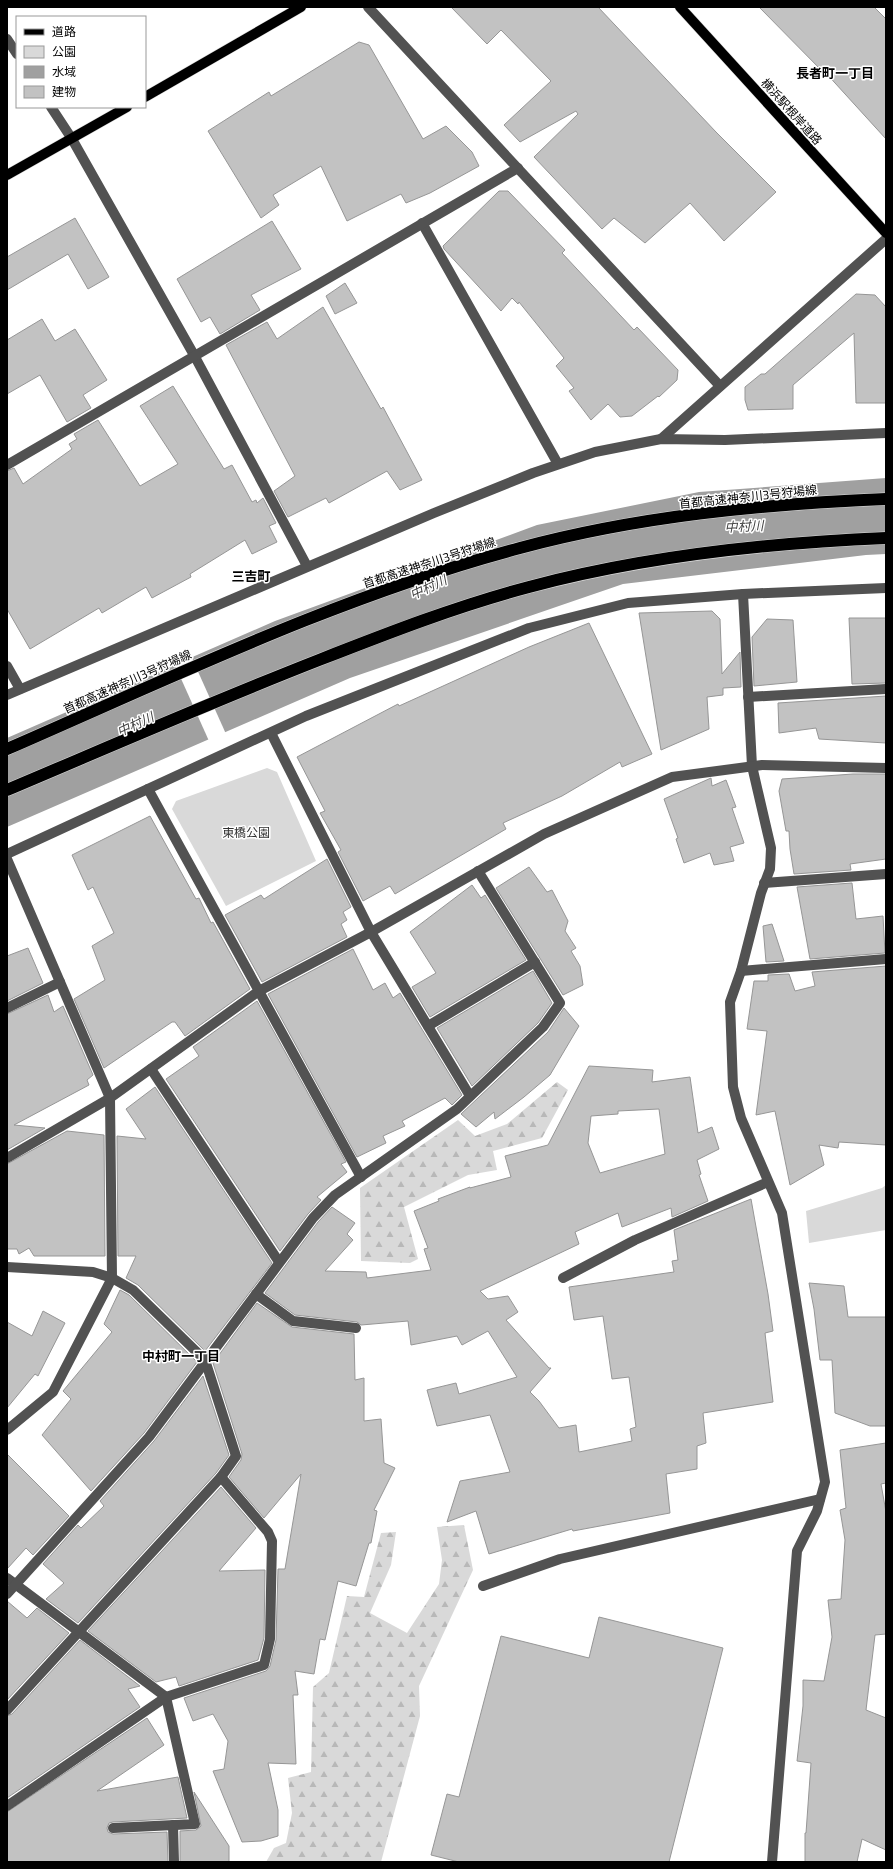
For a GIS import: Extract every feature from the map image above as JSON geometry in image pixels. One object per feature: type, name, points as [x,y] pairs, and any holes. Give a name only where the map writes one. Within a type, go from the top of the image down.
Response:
[{"type":"highway","name":"首都高速神奈川3号狩場線","points":[[7,749],[302,622],[383,592],[520,548],[602,529],[685,515],[766,506],[886,499]]},
{"type":"highway","points":[[7,790],[255,686],[368,641],[456,609],[529,587],[607,569],[693,554],[771,545],[886,538]]},
{"type":"main road","points":[[146,96],[302,7]]},
{"type":"main road","name":"横浜駅根岸道路","points":[[680,7],[886,233]]},
{"type":"main road","points":[[7,175],[125,108]]},
{"type":"street","points":[[368,7],[720,386]]},
{"type":"street","points":[[7,39],[16,52]]},
{"type":"street","points":[[52,108],[72,139],[194,355],[308,566]]},
{"type":"street","points":[[7,465],[518,168]]},
{"type":"street","points":[[422,223],[558,464]]},
{"type":"street","points":[[660,439],[886,239]]},
{"type":"street","points":[[7,695],[455,504],[558,464],[595,452],[660,439],[725,440],[886,433]]},
{"type":"street","points":[[7,854],[306,716],[529,628],[628,604],[744,594],[886,588]]},
{"type":"street","points":[[744,594],[752,766],[771,848],[770,869],[764,883],[741,971],[730,1002],[733,1087],[741,1118],[782,1213],[825,1482],[817,1511],[797,1551],[772,1862]]},
{"type":"street","points":[[7,666],[20,689]]},
{"type":"street","points":[[748,697],[886,689]]},
{"type":"street","points":[[271,733],[371,932],[470,1096]]},
{"type":"street","points":[[7,1158],[110,1098],[259,991],[371,932],[544,834],[672,777],[762,765],[886,768]]},
{"type":"street","points":[[148,789],[361,1177]]},
{"type":"street","points":[[7,860],[110,1098],[112,1278],[53,1392],[7,1430]]},
{"type":"street","points":[[7,1594],[149,1437],[205,1360],[313,1218],[335,1195],[456,1109],[543,1027],[560,1003],[478,871]]},
{"type":"street","points":[[764,883],[886,874]]},
{"type":"street","points":[[741,971],[886,959]]},
{"type":"street","points":[[428,1026],[534,962]]},
{"type":"street","points":[[7,1008],[60,982]]},
{"type":"street","points":[[151,1069],[279,1262]]},
{"type":"street","points":[[562,1278],[635,1240],[768,1182]]},
{"type":"street","points":[[7,1267],[93,1272],[112,1278],[133,1290],[205,1360],[236,1456],[221,1477],[7,1710]]},
{"type":"street","points":[[256,1294],[293,1321],[356,1328]]},
{"type":"street","points":[[7,1806],[166,1697],[264,1665],[270,1640],[272,1541],[268,1532],[221,1477]]},
{"type":"street","points":[[483,1586],[560,1559],[820,1499]]},
{"type":"street","points":[[7,1578],[15,1586],[166,1697],[195,1824],[113,1828]]},
{"type":"street","points":[[173,1825],[174,1862]]},
{"type":"green space","name":"東橋公園","points":[[267,768],[277,772],[316,861],[226,906],[172,809],[176,801]]},
{"type":"green space","points":[[557,1082],[568,1090],[542,1138],[493,1151],[497,1170],[468,1175],[404,1207],[418,1259],[410,1263],[361,1261],[360,1188],[458,1120],[475,1136],[507,1124]]},
{"type":"green space","points":[[886,1185],[886,1230],[809,1243],[806,1211],[882,1188]]},
{"type":"green space","points":[[464,1525],[473,1570],[419,1686],[420,1716],[381,1862],[266,1862],[274,1848],[286,1843],[292,1813],[288,1778],[311,1772],[313,1687],[329,1673],[347,1596],[364,1597],[381,1533],[396,1532],[391,1565],[370,1613],[407,1633],[439,1584],[442,1560],[437,1527]]},
{"type":"water","name":"中村川","points":[[886,478],[886,554],[866,555],[623,584],[350,678],[7,827],[7,738],[275,621],[537,525],[699,492]]},
{"type":"pier","points":[[191,656],[226,734],[209,741],[174,663]]},
{"type":"building","points":[[451,7],[598,7],[716,132],[776,192],[724,241],[690,203],[645,243],[614,218],[602,229],[534,157],[578,114],[576,111],[520,142],[504,125],[551,81],[501,30],[487,44]]},
{"type":"building","points":[[759,7],[874,7],[886,19],[886,139],[825,72],[824,73]]},
{"type":"building","points":[[359,42],[369,45],[423,139],[446,126],[472,152],[479,166],[430,193],[406,203],[401,194],[347,221],[321,166],[273,195],[279,205],[261,218],[208,131],[269,92],[271,96]]},
{"type":"building","points":[[499,191],[508,191],[565,250],[562,253],[634,330],[637,327],[678,370],[677,380],[659,397],[658,396],[632,416],[620,417],[608,404],[591,420],[569,391],[574,388],[556,366],[564,358],[519,302],[518,304],[512,298],[501,311],[444,249],[443,246]]},
{"type":"building","points":[[75,218],[109,277],[88,289],[68,254],[7,290],[7,257]]},
{"type":"building","points":[[272,221],[301,269],[251,295],[260,310],[220,334],[210,317],[201,322],[177,279]]},
{"type":"building","points":[[345,283],[357,303],[335,314],[326,296]]},
{"type":"building","points":[[856,294],[875,295],[886,307],[886,403],[856,403],[854,333],[793,385],[793,409],[748,410],[745,400],[745,387],[761,374],[765,374]]},
{"type":"building","points":[[323,307],[381,409],[383,407],[422,480],[400,490],[387,471],[329,503],[326,498],[288,517],[274,491],[295,476],[226,345],[267,322],[277,339]]},
{"type":"building","points":[[42,319],[55,341],[75,329],[107,380],[83,395],[91,408],[67,422],[40,375],[7,394],[7,340]]},
{"type":"building","points":[[173,386],[224,469],[232,465],[252,502],[256,500],[257,503],[263,498],[276,523],[269,526],[277,542],[252,554],[245,540],[190,574],[191,577],[152,598],[146,587],[102,613],[99,608],[30,649],[7,609],[7,471],[14,468],[23,484],[72,449],[69,444],[77,439],[74,434],[98,420],[140,486],[178,464],[140,406]]},
{"type":"building","points":[[712,611],[720,619],[722,674],[740,652],[741,687],[723,688],[723,695],[707,697],[709,729],[661,750],[639,613]]},
{"type":"building","points":[[849,618],[886,618],[886,683],[852,684]]},
{"type":"building","points":[[767,619],[793,620],[797,682],[754,686],[752,637]]},
{"type":"building","points":[[589,623],[652,754],[622,767],[620,762],[562,796],[503,823],[506,829],[395,894],[390,886],[363,901],[338,852],[341,850],[320,813],[325,811],[297,757],[398,704],[399,706],[529,647]]},
{"type":"building","points":[[886,696],[886,743],[819,739],[816,728],[779,733],[778,703]]},
{"type":"building","points":[[853,774],[886,774],[886,859],[850,864],[851,870],[794,874],[789,831],[786,831],[779,791],[782,779]]},
{"type":"building","points":[[711,778],[712,786],[726,780],[736,807],[732,808],[744,843],[730,847],[734,861],[714,865],[710,853],[684,863],[676,839],[678,838],[664,799]]},
{"type":"building","points":[[150,816],[196,899],[199,898],[211,923],[213,922],[250,989],[185,1036],[175,1022],[172,1022],[104,1068],[74,999],[105,980],[92,946],[114,933],[93,887],[88,890],[72,855]]},
{"type":"building","points":[[327,859],[351,907],[343,912],[347,920],[341,924],[347,937],[262,982],[225,915],[261,895],[264,899]]},
{"type":"building","points":[[529,867],[547,892],[552,890],[568,921],[565,931],[576,948],[571,951],[580,966],[583,985],[563,995],[496,888]]},
{"type":"building","points":[[852,883],[856,919],[883,916],[885,953],[810,959],[797,887]]},
{"type":"building","points":[[472,885],[481,898],[485,895],[526,960],[430,1017],[412,987],[436,973],[410,932]]},
{"type":"building","points":[[772,924],[784,961],[766,962],[763,926]]},
{"type":"building","points":[[28,948],[43,983],[7,1001],[7,956]]},
{"type":"building","points":[[353,949],[373,990],[385,983],[393,998],[400,993],[462,1095],[452,1105],[445,1098],[402,1121],[405,1126],[383,1136],[386,1143],[357,1157],[268,994]]},
{"type":"building","points":[[886,966],[886,1145],[839,1142],[838,1148],[819,1145],[824,1165],[790,1185],[775,1111],[756,1115],[767,1031],[747,1029],[754,981],[768,981],[768,975],[789,974],[795,991],[815,986],[812,972]]},
{"type":"building","points":[[533,971],[552,1003],[538,1023],[472,1086],[437,1028]]},
{"type":"building","points":[[48,995],[54,1012],[63,1006],[93,1075],[87,1080],[89,1085],[14,1125],[45,1128],[7,1150],[7,1014]]},
{"type":"building","points":[[257,1001],[346,1162],[341,1164],[347,1172],[317,1197],[321,1200],[308,1214],[280,1251],[166,1079],[199,1056],[193,1047]]},
{"type":"building","points":[[564,1008],[579,1026],[550,1075],[495,1119],[494,1112],[476,1127],[461,1114],[548,1032]]},
{"type":"building","points":[[589,1066],[653,1070],[652,1082],[690,1077],[698,1133],[712,1127],[719,1149],[697,1160],[701,1174],[699,1175],[708,1201],[672,1217],[671,1208],[622,1227],[618,1213],[575,1232],[579,1244],[480,1291],[488,1299],[508,1296],[518,1312],[506,1320],[549,1368],[551,1368],[530,1392],[539,1401],[559,1428],[576,1425],[579,1452],[632,1441],[630,1429],[636,1427],[629,1377],[612,1379],[603,1316],[574,1320],[569,1287],[674,1272],[672,1261],[678,1260],[674,1230],[751,1199],[773,1331],[765,1333],[773,1402],[703,1413],[706,1443],[697,1446],[697,1469],[666,1474],[670,1513],[573,1531],[572,1529],[489,1554],[476,1511],[447,1522],[460,1481],[510,1472],[490,1415],[437,1426],[427,1390],[456,1383],[459,1394],[517,1377],[488,1331],[462,1345],[457,1336],[411,1345],[408,1321],[361,1325],[357,1322],[295,1315],[265,1293],[318,1222],[332,1207],[355,1223],[347,1234],[353,1240],[325,1271],[366,1272],[367,1278],[431,1270],[424,1249],[428,1248],[414,1211],[439,1201],[438,1199],[470,1187],[511,1177],[505,1156],[548,1145]],"holes":[[[659,1109],[665,1154],[600,1173],[588,1143],[591,1116],[618,1114],[618,1111]]]},
{"type":"building","points":[[155,1087],[272,1263],[205,1351],[138,1285],[126,1278],[136,1256],[118,1256],[117,1136],[146,1139],[126,1109]]},
{"type":"building","points":[[67,1131],[104,1135],[105,1256],[34,1256],[29,1248],[19,1254],[17,1249],[7,1249],[7,1164]]},
{"type":"building","points":[[809,1283],[844,1286],[848,1317],[886,1317],[886,1426],[870,1426],[835,1413],[832,1360],[820,1360],[814,1309]]},
{"type":"building","points":[[120,1290],[129,1295],[197,1362],[144,1433],[91,1491],[42,1435],[71,1399],[63,1391],[112,1332],[104,1324]]},
{"type":"building","points":[[257,1303],[292,1327],[354,1334],[355,1380],[364,1378],[364,1421],[381,1419],[384,1463],[395,1468],[374,1510],[377,1511],[371,1543],[369,1543],[356,1586],[338,1581],[325,1640],[320,1639],[314,1674],[295,1671],[298,1695],[293,1695],[296,1764],[268,1763],[278,1810],[278,1836],[261,1841],[242,1842],[213,1771],[224,1769],[228,1741],[213,1714],[193,1721],[184,1698],[266,1671],[270,1666],[276,1640],[278,1569],[285,1569],[301,1474],[264,1518],[229,1477],[241,1460],[242,1454],[213,1363]]},
{"type":"building","points":[[43,1311],[65,1323],[38,1376],[35,1374],[7,1408],[7,1322],[32,1336]]},
{"type":"building","points":[[203,1376],[229,1455],[216,1473],[78,1623],[46,1599],[64,1583],[43,1564],[78,1525],[81,1528],[104,1506],[100,1501],[154,1441]]},
{"type":"building","points":[[886,1443],[886,1483],[881,1484],[886,1512],[886,1634],[875,1635],[866,1710],[886,1718],[886,1850],[862,1839],[857,1862],[805,1862],[805,1833],[811,1763],[797,1761],[803,1706],[803,1680],[824,1681],[832,1637],[828,1600],[841,1599],[845,1540],[840,1510],[846,1508],[840,1450]]},
{"type":"building","points":[[7,1454],[69,1516],[33,1555],[26,1548],[7,1569]]},
{"type":"building","points":[[221,1487],[256,1528],[219,1571],[265,1570],[264,1638],[258,1660],[179,1686],[176,1677],[156,1682],[88,1631]]},
{"type":"building","points":[[7,1601],[27,1618],[37,1608],[69,1633],[7,1700]]},
{"type":"building","points":[[599,1617],[723,1648],[669,1862],[459,1862],[431,1855],[447,1794],[459,1797],[501,1636],[589,1658]]},
{"type":"building","points":[[80,1640],[140,1686],[128,1689],[140,1707],[7,1798],[7,1716],[12,1714]]},
{"type":"building","points":[[147,1718],[164,1745],[97,1791],[178,1777],[187,1818],[113,1822],[109,1823],[107,1828],[108,1832],[113,1834],[167,1832],[168,1862],[7,1862],[7,1812]]},
{"type":"building","points":[[194,1792],[229,1846],[229,1862],[180,1862],[180,1831],[196,1830],[201,1826]]},
{"type":"district","name":"長者町一丁目","points":[[835,73]]},
{"type":"district","name":"三吉町","points":[[251,576]]},
{"type":"district","name":"中村町一丁目","points":[[181,1356]]}]
